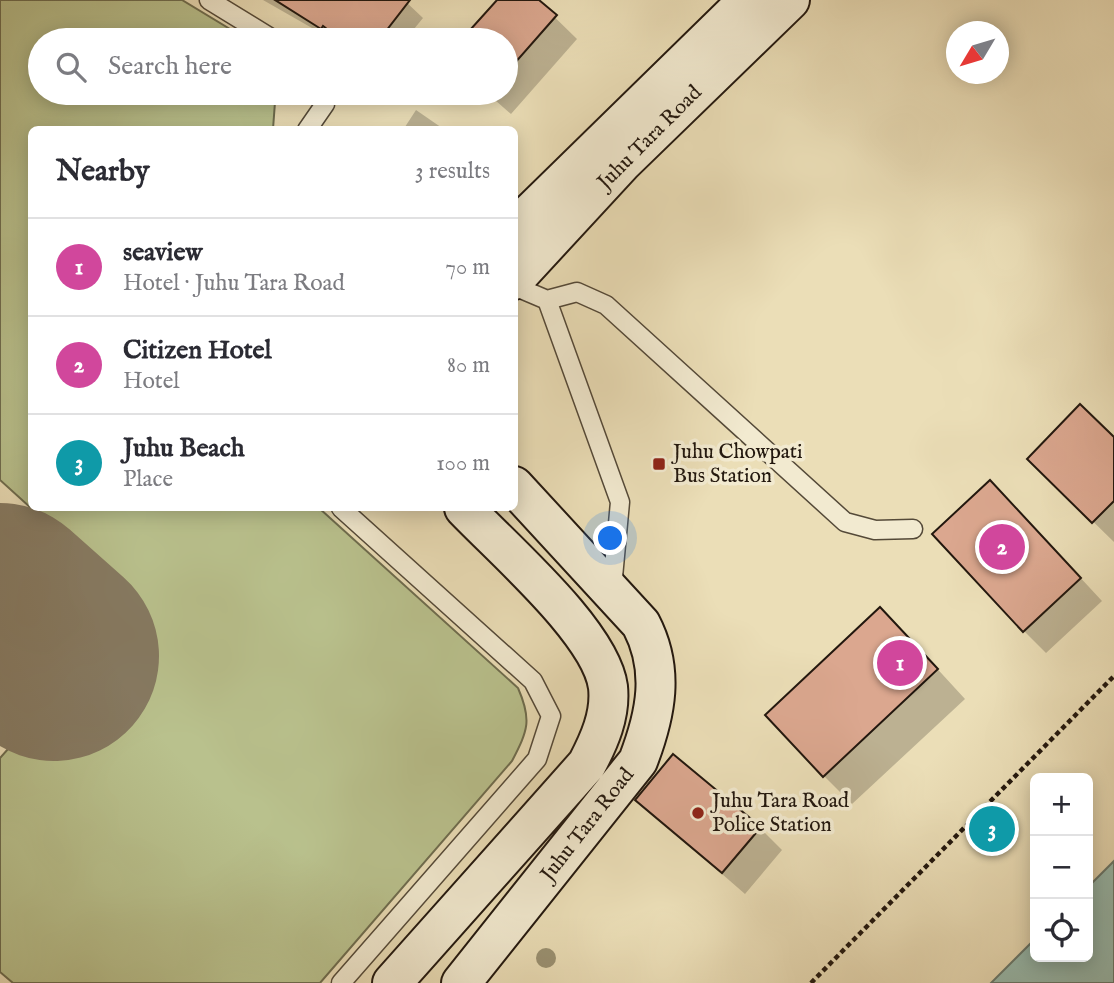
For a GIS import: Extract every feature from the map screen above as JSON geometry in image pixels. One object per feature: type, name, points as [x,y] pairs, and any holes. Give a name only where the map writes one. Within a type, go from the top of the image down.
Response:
[{"type":"main road","name":"Juhu Tara Road","points":[[518,225],[748,0]]},
{"type":"main road","name":"Juhu Tara Road","points":[[518,276],[622,163],[790,0]]},
{"type":"main road","name":"Juhu Tara Road","points":[[461,983],[638,761],[657,697],[652,645],[641,624],[518,490]]},
{"type":"main road","name":"Juhu Tara Road","points":[[392,983],[587,764],[600,740],[607,713],[608,687],[601,664],[575,624],[467,511]]},
{"type":"lane","points":[[209,0],[254,28]]},
{"type":"lane","points":[[310,126],[324,105]]},
{"type":"lane","points":[[518,288],[547,300],[577,292],[606,306],[845,522],[875,530],[913,529]]},
{"type":"lane","points":[[547,300],[620,502],[611,590]]},
{"type":"lane","points":[[341,983],[537,759],[551,716],[533,681],[344,511]]},
{"type":"path","points":[[811,983],[1114,676]]},
{"type":"green space","points":[[0,0],[182,0],[228,28],[28,28],[28,105],[275,105],[273,126],[28,126],[28,505],[0,480]]},
{"type":"green space","points":[[34,511],[322,511],[518,688],[525,709],[526,725],[512,761],[320,983],[13,983],[0,972],[0,758],[137,604]]},
{"type":"water","points":[[1114,861],[1114,983],[991,983],[1030,944],[1030,962],[1093,962],[1093,882]]},
{"type":"building","points":[[275,0],[410,0],[388,28],[319,28]]},
{"type":"building","points":[[497,0],[539,0],[557,15],[518,59],[518,28],[472,28]]},
{"type":"building","points":[[1080,404],[1114,437],[1114,501],[1092,523],[1027,459]]},
{"type":"building","points":[[990,480],[1081,578],[1023,632],[932,534]]},
{"type":"building","points":[[880,607],[938,669],[823,777],[765,715]]},
{"type":"building","name":"Juhu Tara Road Police Station","points":[[673,754],[761,827],[722,873],[635,800]]},
{"type":"runway","points":[[0,608],[54,656]]},
{"type":"place","name":"Juhu Chowpati Bus Station","points":[[659,464]]},
{"type":"place","name":"Citizen Hotel","points":[[1002,547]]},
{"type":"place","name":"seaview","points":[[900,663]]},
{"type":"place","name":"Juhu Tara Road Police Station","points":[[698,813]]},
{"type":"place","name":"Juhu Beach","points":[[992,829]]}]
